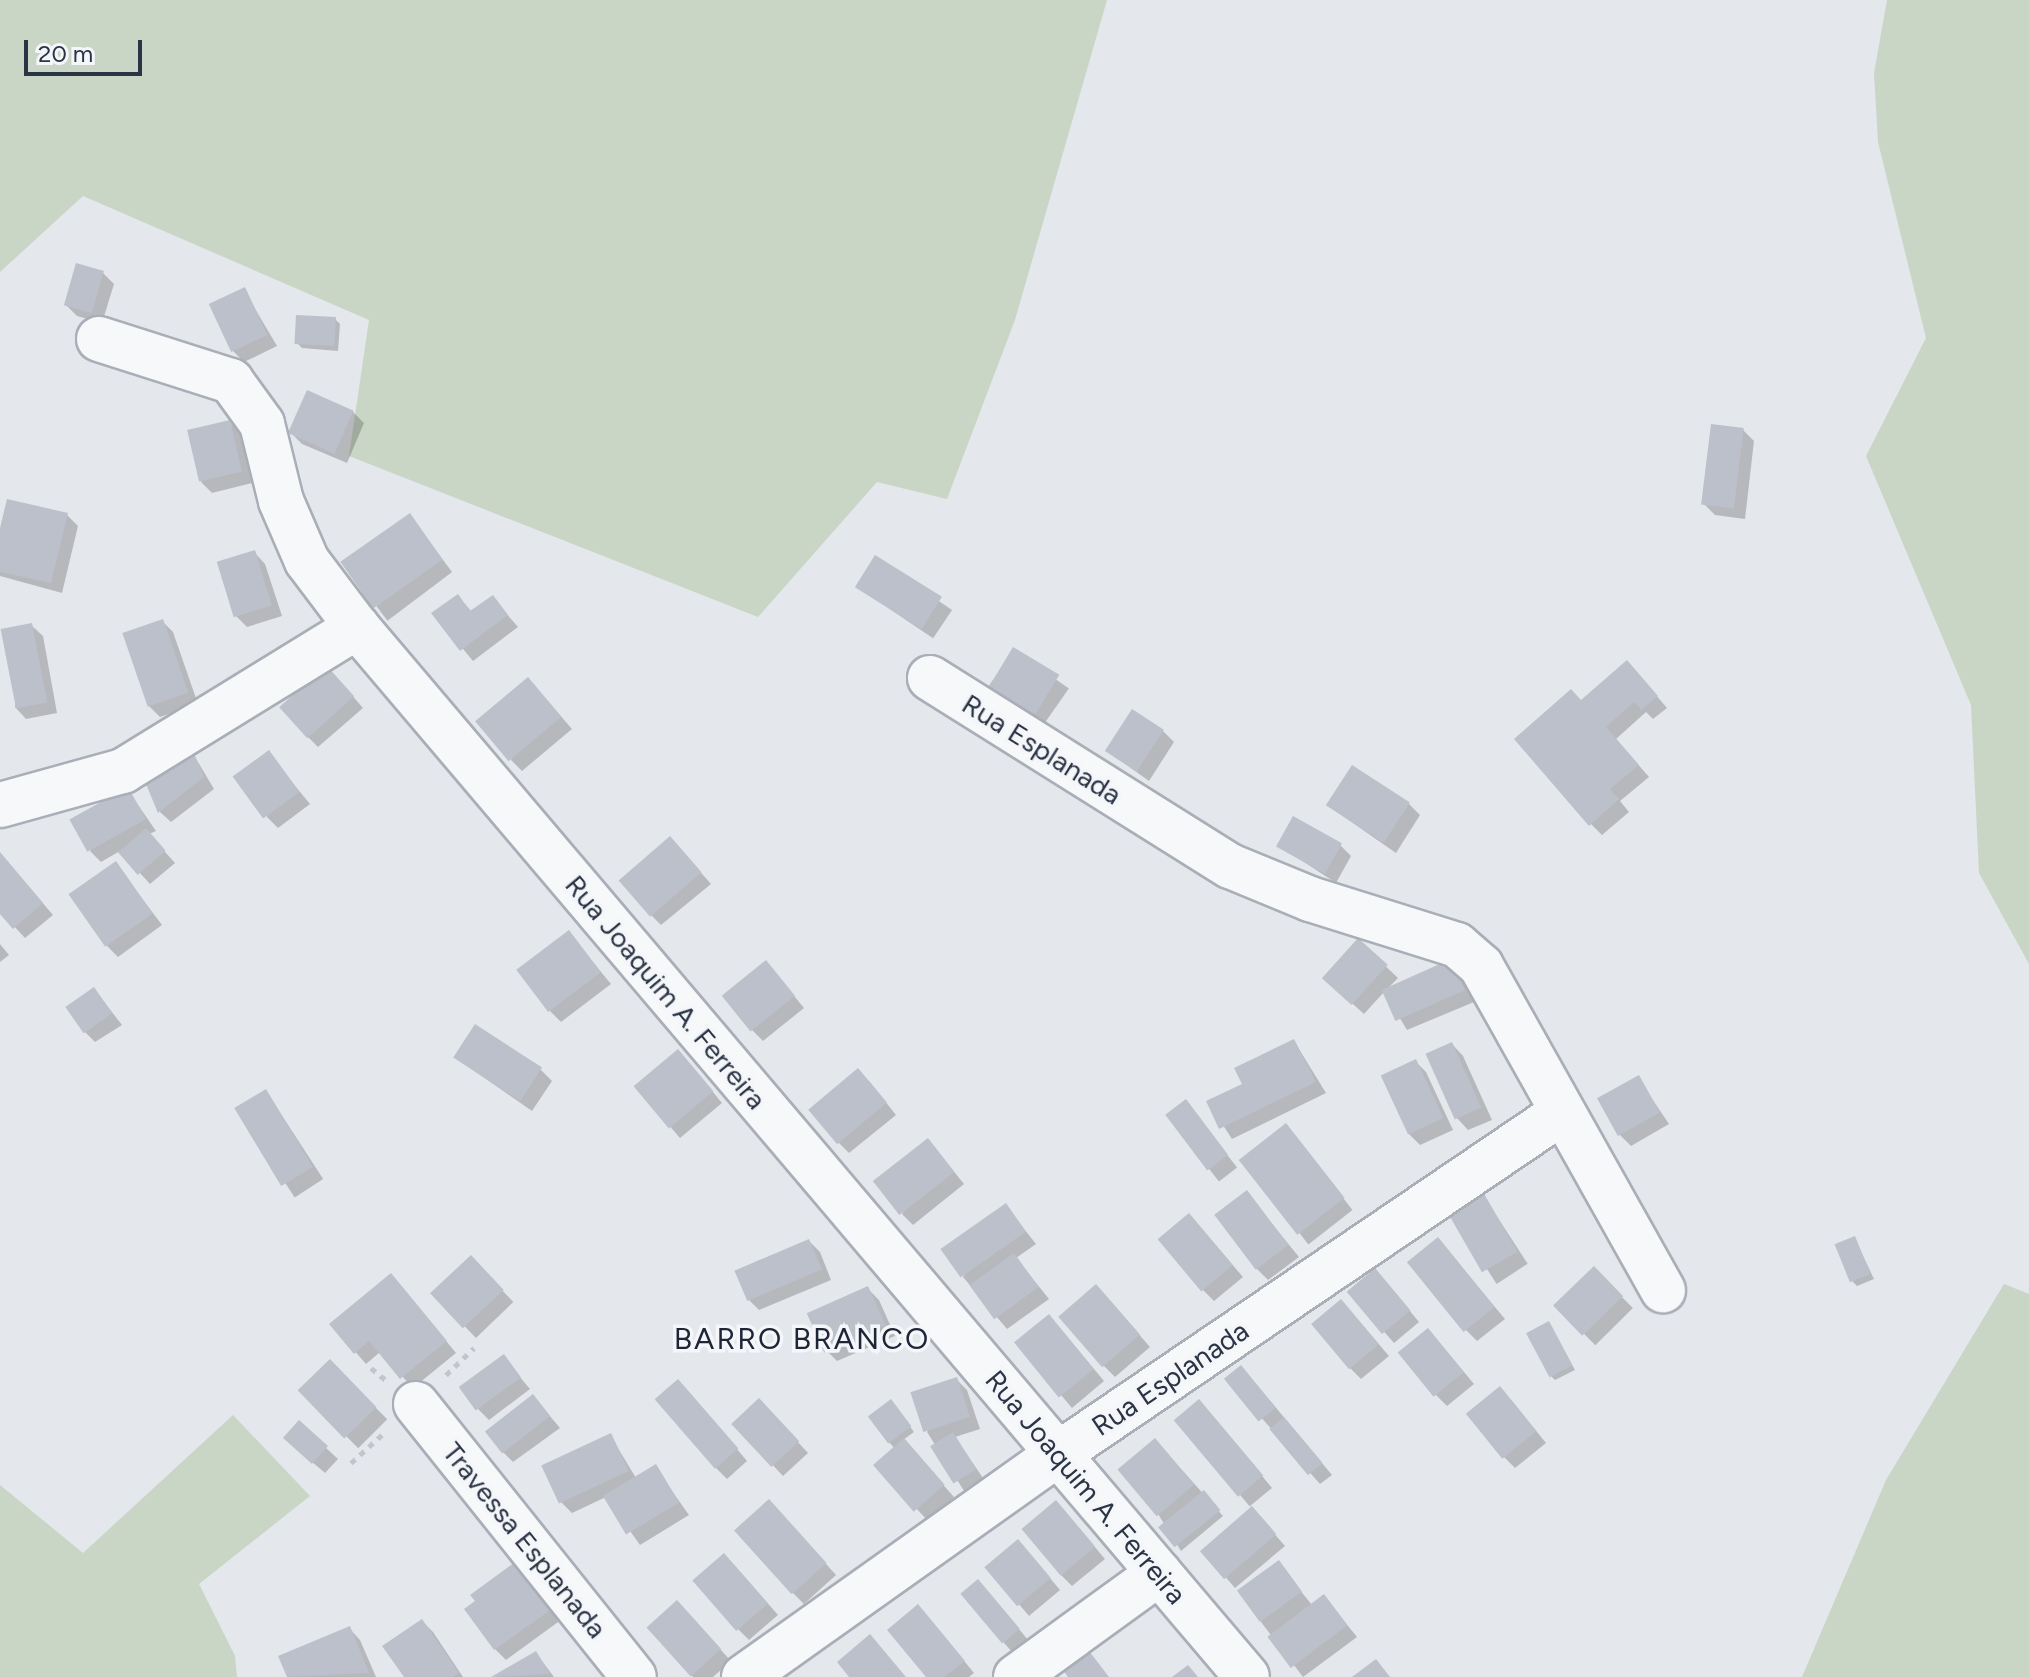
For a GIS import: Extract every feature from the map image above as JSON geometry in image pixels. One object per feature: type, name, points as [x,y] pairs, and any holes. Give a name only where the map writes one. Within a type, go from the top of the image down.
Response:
[{"type":"street","name":"Rua Joaquim A. Ferreira","points":[[99,339],[231,381],[262,424],[281,501],[307,561],[357,627],[1247,1677]]},
{"type":"street","points":[[0,805],[123,771],[357,627]]},
{"type":"street","name":"Rua Esplanada","points":[[930,678],[1230,866],[1310,899],[1457,945],[1481,966],[1663,1290]]},
{"type":"street","name":"Rua Esplanada","points":[[744,1677],[1058,1454],[1561,1113]]},
{"type":"street","name":"Travessa Esplanada","points":[[416,1404],[634,1677]]},
{"type":"street","points":[[1016,1677],[1159,1573]]},
{"type":"green space","points":[[0,0],[1107,0],[1015,320],[947,499],[877,482],[758,617],[349,456],[369,320],[83,196],[0,272]]},
{"type":"green space","points":[[1887,0],[2029,0],[2029,964],[1979,873],[1971,705],[1866,456],[1926,338],[1878,142],[1874,73]]},
{"type":"green space","points":[[2004,1284],[2029,1294],[2029,1677],[1802,1677],[1886,1480]]},
{"type":"green space","points":[[233,1415],[310,1496],[199,1584],[235,1656],[237,1677],[0,1677],[0,1485],[83,1553]]},
{"type":"building","points":[[76,263],[104,271],[92,313],[64,305]]},
{"type":"building","points":[[245,287],[267,335],[231,352],[209,304]]},
{"type":"building","points":[[296,315],[336,317],[334,346],[294,344]]},
{"type":"building","points":[[307,390],[354,411],[334,454],[288,433]]},
{"type":"building","points":[[230,420],[242,472],[199,482],[187,430]]},
{"type":"building","points":[[1711,424],[1744,428],[1734,508],[1701,504]]},
{"type":"building","points":[[7,499],[68,513],[51,583],[0,572],[0,528]]},
{"type":"building","points":[[410,513],[443,560],[373,608],[340,562]]},
{"type":"building","points":[[255,550],[272,605],[234,617],[217,562]]},
{"type":"building","points":[[875,555],[942,597],[922,629],[855,587]]},
{"type":"building","points":[[458,594],[470,611],[493,595],[508,615],[460,651],[431,613]]},
{"type":"building","points":[[163,619],[188,693],[148,707],[122,633]]},
{"type":"building","points":[[32,623],[47,703],[16,709],[1,629]]},
{"type":"building","points":[[1013,647],[1059,675],[1035,715],[989,687]]},
{"type":"building","points":[[1627,660],[1658,696],[1641,710],[1634,702],[1606,727],[1639,765],[1610,789],[1619,799],[1589,826],[1514,739],[1571,689],[1581,700]]},
{"type":"building","points":[[326,665],[354,696],[307,738],[279,707]]},
{"type":"building","points":[[528,677],[561,717],[509,761],[475,721]]},
{"type":"building","points":[[1132,709],[1164,730],[1137,772],[1105,751]]},
{"type":"building","points":[[192,749],[204,777],[158,813],[141,772]]},
{"type":"building","points":[[269,750],[300,792],[263,819],[233,776]]},
{"type":"building","points":[[1352,765],[1410,803],[1384,843],[1326,805]]},
{"type":"building","points":[[128,787],[146,819],[87,852],[69,819]]},
{"type":"building","points":[[1293,816],[1342,843],[1325,874],[1276,847]]},
{"type":"building","points":[[146,828],[166,851],[138,875],[118,852]]},
{"type":"building","points":[[670,836],[701,872],[650,917],[619,881]]},
{"type":"building","points":[[0,852],[43,903],[13,929],[0,914]]},
{"type":"building","points":[[116,861],[153,913],[105,947],[68,894]]},
{"type":"building","points":[[569,930],[601,972],[548,1012],[516,970]]},
{"type":"building","points":[[1358,938],[1388,965],[1352,1005],[1322,978]]},
{"type":"building","points":[[1451,959],[1465,990],[1395,1021],[1382,990]]},
{"type":"building","points":[[766,960],[795,996],[751,1032],[722,996]]},
{"type":"building","points":[[94,987],[112,1013],[84,1033],[65,1007]]},
{"type":"building","points":[[475,1024],[542,1068],[520,1101],[453,1058]]},
{"type":"building","points":[[1294,1039],[1316,1082],[1219,1129],[1206,1101],[1242,1084],[1234,1068]]},
{"type":"building","points":[[1452,1042],[1481,1108],[1455,1120],[1426,1054]]},
{"type":"building","points":[[678,1049],[713,1091],[669,1128],[634,1086]]},
{"type":"building","points":[[1416,1059],[1443,1118],[1408,1134],[1381,1075]]},
{"type":"building","points":[[858,1068],[887,1102],[837,1144],[808,1110]]},
{"type":"building","points":[[1639,1075],[1660,1113],[1618,1136],[1597,1098]]},
{"type":"building","points":[[266,1089],[313,1167],[281,1186],[234,1108]]},
{"type":"building","points":[[1186,1099],[1228,1155],[1207,1171],[1165,1115]]},
{"type":"building","points":[[1286,1123],[1344,1198],[1297,1235],[1239,1160]]},
{"type":"building","points":[[928,1138],[954,1172],[899,1215],[873,1181]]},
{"type":"building","points":[[1247,1190],[1289,1245],[1256,1270],[1214,1215]]},
{"type":"building","points":[[1483,1192],[1518,1252],[1482,1272],[1447,1212]]},
{"type":"building","points":[[1006,1203],[1026,1232],[961,1278],[940,1249]]},
{"type":"building","points":[[1189,1213],[1233,1265],[1201,1291],[1158,1239]]},
{"type":"building","points":[[1855,1236],[1870,1274],[1850,1282],[1835,1244]]},
{"type":"building","points":[[1438,1237],[1495,1307],[1464,1332],[1407,1262]]},
{"type":"building","points":[[809,1239],[822,1269],[747,1301],[734,1271]]},
{"type":"building","points":[[1014,1253],[1039,1287],[994,1319],[970,1285]]},
{"type":"building","points":[[471,1255],[504,1290],[463,1328],[430,1293]]},
{"type":"building","points":[[1594,1266],[1623,1296],[1582,1336],[1553,1306]]},
{"type":"building","points":[[1375,1268],[1410,1310],[1382,1334],[1347,1292]]},
{"type":"building","points":[[391,1273],[447,1341],[400,1379],[369,1341],[354,1354],[329,1324]]},
{"type":"building","points":[[1096,1284],[1140,1335],[1102,1367],[1058,1317]]},
{"type":"building","points":[[868,1286],[885,1325],[824,1353],[807,1313]]},
{"type":"building","points":[[1341,1299],[1379,1344],[1349,1369],[1311,1324]]},
{"type":"building","points":[[1049,1314],[1094,1369],[1059,1397],[1014,1342]]},
{"type":"building","points":[[1549,1321],[1572,1365],[1550,1377],[1526,1333]]},
{"type":"building","points":[[1428,1328],[1464,1372],[1434,1397],[1398,1353]]},
{"type":"building","points":[[504,1354],[521,1377],[476,1410],[459,1387]]},
{"type":"building","points":[[330,1359],[377,1407],[344,1438],[298,1390]]},
{"type":"building","points":[[1241,1365],[1276,1408],[1259,1422],[1224,1379]]},
{"type":"building","points":[[957,1377],[970,1417],[923,1432],[910,1392]]},
{"type":"building","points":[[678,1379],[738,1448],[715,1469],[655,1399]]},
{"type":"building","points":[[1500,1386],[1537,1431],[1502,1459],[1466,1414]]},
{"type":"building","points":[[533,1394],[550,1416],[502,1454],[485,1432]]},
{"type":"building","points":[[759,1398],[799,1441],[771,1467],[731,1424]]},
{"type":"building","points":[[891,1399],[911,1426],[888,1444],[868,1416]]},
{"type":"building","points":[[1199,1399],[1263,1476],[1238,1497],[1174,1420]]},
{"type":"building","points":[[1284,1417],[1323,1463],[1308,1475],[1269,1429]]},
{"type":"building","points":[[299,1420],[328,1446],[312,1464],[283,1438]]},
{"type":"building","points":[[953,1432],[976,1469],[953,1484],[930,1446]]},
{"type":"building","points":[[611,1433],[629,1471],[559,1504],[541,1466]]},
{"type":"building","points":[[904,1438],[945,1485],[914,1512],[873,1465]]},
{"type":"building","points":[[1155,1438],[1194,1485],[1157,1516],[1117,1469]]},
{"type":"building","points":[[656,1464],[679,1503],[626,1535],[603,1496]]},
{"type":"building","points":[[1204,1490],[1220,1510],[1175,1547],[1158,1527]]},
{"type":"building","points":[[769,1499],[827,1563],[792,1594],[734,1530]]},
{"type":"building","points":[[1056,1500],[1095,1547],[1061,1576],[1022,1529]]},
{"type":"building","points":[[1252,1506],[1276,1534],[1224,1579],[1200,1551]]},
{"type":"building","points":[[1018,1539],[1051,1578],[1017,1606],[984,1567]]},
{"type":"building","points":[[724,1553],[768,1604],[736,1631],[692,1581]]},
{"type":"building","points":[[1279,1560],[1302,1592],[1260,1622],[1237,1591]]},
{"type":"building","points":[[515,1562],[526,1578],[532,1573],[556,1606],[494,1650],[464,1609],[475,1601],[470,1595]]},
{"type":"building","points":[[978,1579],[1020,1629],[1002,1644],[960,1594]]},
{"type":"building","points":[[1324,1594],[1347,1625],[1291,1668],[1267,1637]]},
{"type":"building","points":[[677,1600],[721,1649],[691,1676],[647,1627]]},
{"type":"building","points":[[918,1604],[965,1661],[944,1677],[926,1677],[887,1630]]},
{"type":"building","points":[[422,1619],[459,1673],[453,1677],[404,1677],[382,1646]]},
{"type":"building","points":[[350,1626],[369,1673],[287,1677],[278,1656]]},
{"type":"building","points":[[870,1634],[906,1677],[849,1677],[837,1662]]},
{"type":"building","points":[[1086,1647],[1109,1677],[1068,1677],[1060,1666]]},
{"type":"building","points":[[536,1651],[550,1674],[491,1677]]},
{"type":"building","points":[[1376,1659],[1390,1677],[1352,1677]]},
{"type":"building","points":[[1188,1665],[1198,1677],[1172,1677]]},
{"type":"district","name":"BARRO BRANCO","points":[[802,1339]]}]
